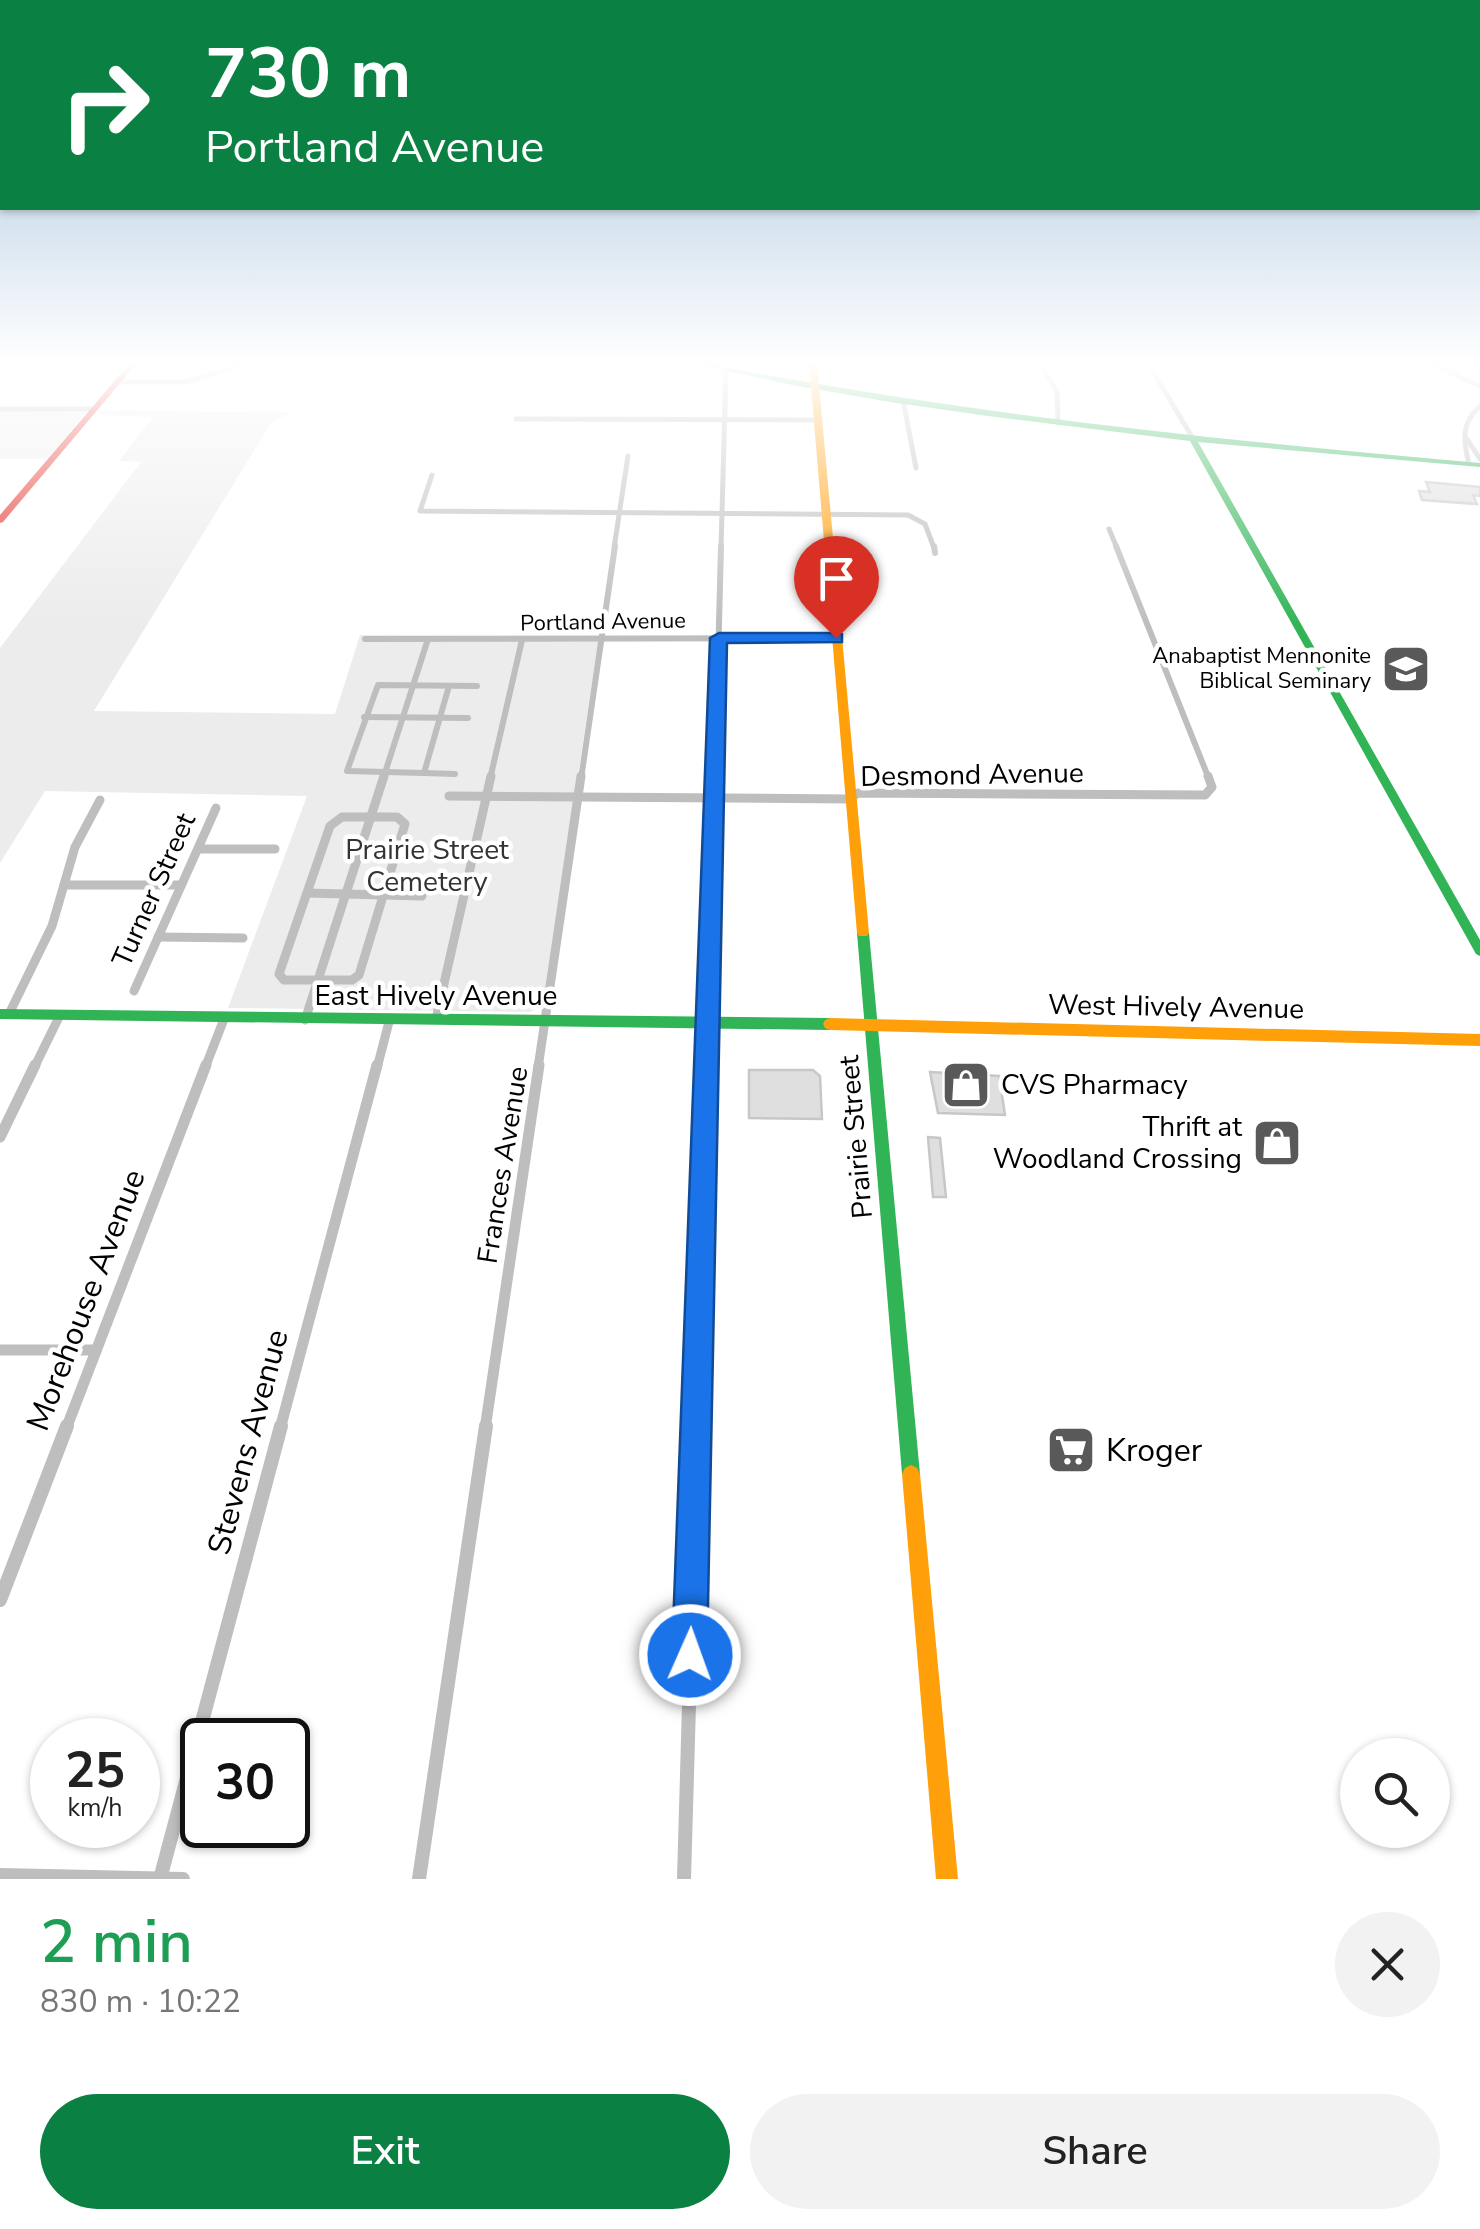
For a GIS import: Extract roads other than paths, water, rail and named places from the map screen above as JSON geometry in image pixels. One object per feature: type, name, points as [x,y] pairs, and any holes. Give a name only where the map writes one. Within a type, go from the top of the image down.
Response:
[{"type":"main road","points":[[0,520],[59,451]]},
{"type":"main road","name":"Prairie Street","points":[[820,451],[947,1879]]},
{"type":"main road","points":[[1199,451],[1480,951]]},
{"type":"main road","points":[[1336,451],[1476,463]]},
{"type":"main road","name":"East Hively Avenue","points":[[4,1014],[871,1024]]},
{"type":"main road","name":"West Hively Avenue","points":[[871,1024],[1480,1040]]},
{"type":"street","points":[[684,1879],[725,451]]},
{"type":"street","points":[[913,451],[916,468]]},
{"type":"street","name":"Frances Avenue","points":[[419,1879],[628,456]]},
{"type":"street","points":[[432,474],[420,511],[908,515],[925,520],[935,553]]},
{"type":"street","name":"Desmond Avenue","points":[[449,796],[850,798],[858,793],[1192,797],[1211,792],[1209,778],[1109,529]]},
{"type":"street","name":"Portland Avenue","points":[[365,639],[836,638]]},
{"type":"street","points":[[305,1020],[428,639]]},
{"type":"street","points":[[436,1019],[522,640]]},
{"type":"street","points":[[455,774],[347,771],[378,686],[477,686]]},
{"type":"street","points":[[424,773],[450,686]]},
{"type":"street","points":[[364,717],[468,718]]},
{"type":"street","points":[[4,1014],[52,926],[75,848],[100,800]]},
{"type":"street","name":"Turner Street","points":[[134,991],[216,808]]},
{"type":"street","points":[[342,817],[370,817],[397,817],[405,824],[359,975],[352,980],[284,980],[279,974],[330,826],[342,817]]},
{"type":"street","points":[[198,849],[275,849]]},
{"type":"street","points":[[64,884],[180,884]]},
{"type":"street","points":[[307,893],[422,896]]},
{"type":"street","points":[[158,936],[243,938]]},
{"type":"street","points":[[0,1136],[60,1015]]},
{"type":"street","name":"Stevens Avenue","points":[[160,1879],[390,1018]]},
{"type":"street","name":"Morehouse Avenue","points":[[0,1600],[224,1019]]},
{"type":"street","points":[[0,1350],[96,1350]]},
{"type":"street","points":[[0,1875],[183,1879]]},
{"type":"place","name":"Anabaptist Mennonite Biblical Seminary","points":[[1406,669]]},
{"type":"place","name":"CVS Pharmacy","points":[[966,1085]]},
{"type":"place","name":"Thrift at Woodland Crossing","points":[[1277,1143]]},
{"type":"place","name":"Kroger","points":[[1071,1450]]},
{"type":"park label","name":"Prairie Street Cemetery","points":[[427,866]]}]
